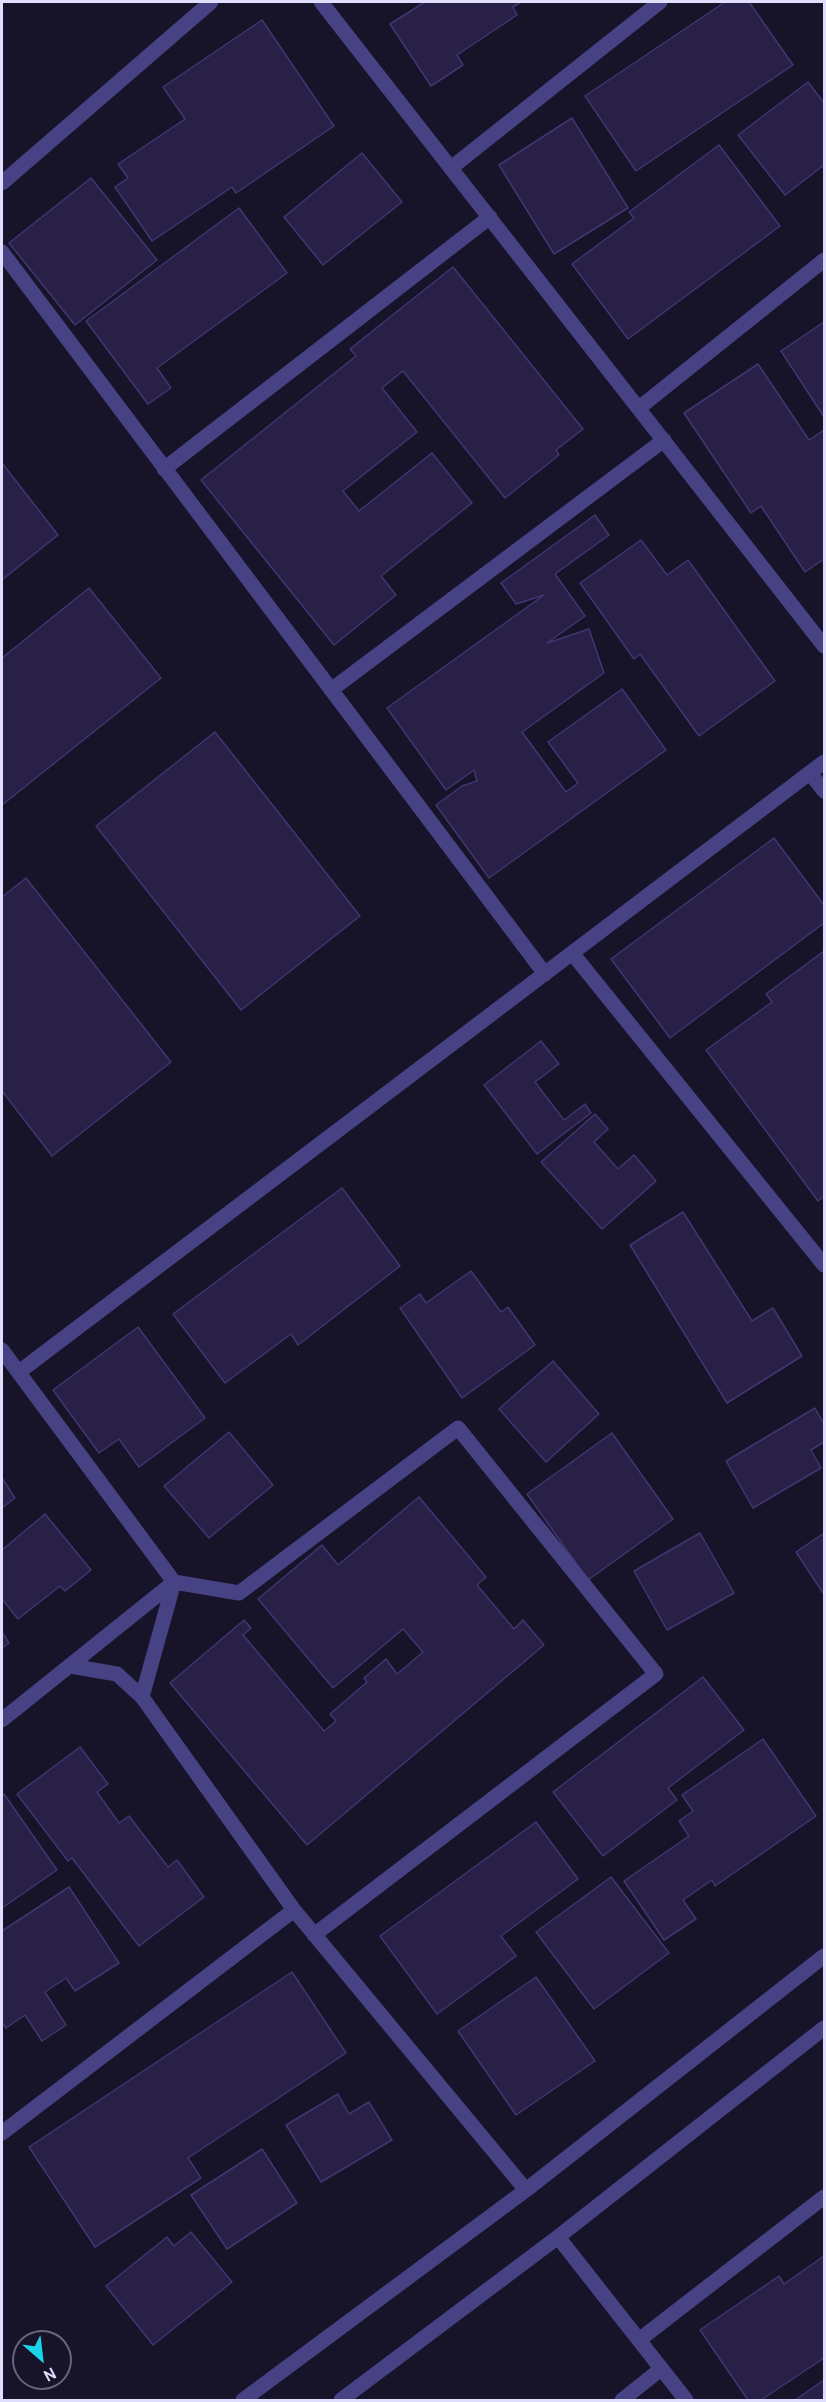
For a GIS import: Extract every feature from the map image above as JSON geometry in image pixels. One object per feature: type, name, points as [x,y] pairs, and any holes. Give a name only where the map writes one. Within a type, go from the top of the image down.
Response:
[{"type":"street","points":[[2,183],[210,2]]},
{"type":"street","points":[[321,2],[825,646]]},
{"type":"street","points":[[451,168],[660,2]]},
{"type":"street","points":[[164,469],[490,217]]},
{"type":"street","points":[[2,252],[545,974]]},
{"type":"street","points":[[639,408],[825,260]]},
{"type":"street","points":[[331,690],[664,440]]},
{"type":"street","points":[[19,1372],[825,762]]},
{"type":"street","points":[[810,773],[825,791]]},
{"type":"street","points":[[572,954],[825,1265]]},
{"type":"street","points":[[2,1350],[174,1582],[239,1593],[458,1428],[656,1674],[314,1935]]},
{"type":"street","points":[[2,1719],[174,1582]]},
{"type":"street","points":[[142,1697],[174,1582]]},
{"type":"street","points":[[69,1666],[117,1674],[142,1697],[294,1910],[526,2190]]},
{"type":"street","points":[[2,2133],[294,1910]]},
{"type":"street","points":[[243,2400],[526,2190],[825,1956]]},
{"type":"street","points":[[341,2400],[558,2237],[825,2028]]},
{"type":"street","points":[[639,2340],[825,2197]]},
{"type":"street","points":[[558,2237],[686,2400]]},
{"type":"street","points":[[622,2400],[661,2369]]},
{"type":"building","points":[[425,2],[521,2],[513,7],[517,15],[457,55],[463,65],[431,86],[390,24]]},
{"type":"building","points":[[725,2],[749,2],[793,65],[636,171],[585,96]]},
{"type":"building","points":[[262,20],[334,126],[236,193],[232,187],[152,241],[115,187],[128,178],[118,164],[185,119],[163,87]]},
{"type":"building","points":[[808,82],[824,103],[824,165],[785,195],[738,135]]},
{"type":"building","points":[[572,118],[628,208],[554,254],[499,165]]},
{"type":"building","points":[[719,145],[780,226],[628,339],[572,264],[634,218],[629,212]]},
{"type":"building","points":[[362,153],[402,202],[323,265],[284,217]]},
{"type":"building","points":[[91,178],[157,260],[75,325],[9,243]]},
{"type":"building","points":[[239,208],[287,273],[157,368],[171,388],[148,404],[86,321]]},
{"type":"building","points":[[453,267],[583,429],[556,450],[559,455],[505,498],[403,371],[382,388],[417,432],[343,491],[359,511],[432,453],[472,503],[381,576],[396,595],[334,645],[201,480],[356,356],[350,349]]},
{"type":"building","points":[[824,322],[824,417],[781,351]]},
{"type":"building","points":[[758,364],[809,440],[824,430],[824,559],[805,572],[761,506],[751,513],[684,413]]},
{"type":"building","points":[[2,463],[58,535],[2,580]]},
{"type":"building","points":[[595,515],[609,535],[555,574],[585,616],[547,643],[589,629],[604,673],[522,732],[566,792],[578,783],[548,742],[622,689],[666,750],[489,878],[436,805],[462,786],[477,781],[474,770],[446,790],[387,708],[544,595],[516,604],[501,583]]},
{"type":"building","points":[[641,540],[667,575],[688,560],[775,681],[699,736],[640,654],[634,659],[580,583]]},
{"type":"building","points":[[89,588],[161,678],[2,805],[2,658]]},
{"type":"building","points":[[215,732],[360,916],[241,1010],[96,826]]},
{"type":"building","points":[[774,838],[824,905],[824,923],[670,1038],[611,959]]},
{"type":"building","points":[[26,878],[171,1062],[52,1156],[2,1091],[2,897]]},
{"type":"building","points":[[824,951],[824,1196],[818,1201],[706,1050],[772,1002],[766,994]]},
{"type":"building","points":[[541,1041],[559,1064],[535,1082],[564,1120],[585,1104],[591,1113],[537,1154],[484,1085]]},
{"type":"building","points":[[595,1114],[608,1129],[594,1142],[618,1169],[634,1155],[656,1181],[602,1229],[541,1162]]},
{"type":"building","points":[[342,1188],[400,1266],[298,1345],[291,1334],[225,1383],[173,1314]]},
{"type":"building","points":[[683,1212],[752,1321],[773,1308],[802,1356],[727,1403],[630,1245]]},
{"type":"building","points":[[471,1271],[501,1312],[508,1307],[535,1345],[462,1398],[400,1308],[420,1294],[426,1303]]},
{"type":"building","points":[[138,1327],[205,1418],[139,1467],[119,1439],[99,1453],[53,1390]]},
{"type":"building","points":[[553,1361],[599,1414],[546,1462],[499,1409]]},
{"type":"building","points":[[815,1408],[824,1424],[824,1442],[811,1450],[821,1468],[753,1508],[726,1461]]},
{"type":"building","points":[[229,1432],[273,1485],[209,1538],[164,1486]]},
{"type":"building","points":[[612,1433],[673,1519],[588,1580],[527,1494]]},
{"type":"building","points":[[2,1478],[15,1498],[2,1508]]},
{"type":"building","points":[[419,1497],[486,1577],[477,1585],[514,1629],[523,1620],[544,1645],[307,1845],[170,1683],[244,1620],[251,1628],[243,1635],[324,1731],[336,1721],[330,1714],[367,1682],[364,1678],[386,1659],[397,1674],[423,1652],[403,1629],[333,1688],[258,1599],[322,1545],[338,1565]]},
{"type":"building","points":[[45,1514],[91,1570],[65,1591],[60,1586],[18,1619],[2,1599],[2,1550]]},
{"type":"building","points":[[700,1533],[734,1593],[667,1630],[634,1571]]},
{"type":"building","points":[[824,1533],[824,1592],[823,1593],[796,1552]]},
{"type":"building","points":[[2,1632],[9,1643],[2,1648]]},
{"type":"building","points":[[703,1677],[744,1730],[668,1788],[677,1800],[603,1856],[553,1792]]},
{"type":"building","points":[[763,1739],[816,1816],[715,1886],[712,1880],[683,1900],[696,1919],[664,1940],[624,1881],[689,1836],[679,1821],[693,1811],[682,1795]]},
{"type":"building","points":[[80,1747],[108,1784],[97,1792],[119,1823],[129,1816],[168,1867],[177,1860],[204,1897],[139,1946],[72,1858],[68,1861],[17,1794]]},
{"type":"building","points":[[4,1794],[57,1870],[2,1908],[2,1796]]},
{"type":"building","points":[[536,1822],[578,1879],[501,1936],[516,1956],[437,2014],[380,1936]]},
{"type":"building","points":[[611,1877],[669,1953],[594,2009],[536,1932]]},
{"type":"building","points":[[69,1887],[119,1963],[75,1991],[66,1978],[45,1992],[66,2025],[42,2041],[25,2015],[6,2028],[2,2022],[2,1931]]},
{"type":"building","points":[[292,1972],[346,2053],[188,2158],[201,2178],[95,2247],[29,2147]]},
{"type":"building","points":[[536,1977],[595,2061],[516,2115],[458,2031]]},
{"type":"building","points":[[338,2094],[349,2114],[369,2102],[392,2140],[321,2182],[286,2125]]},
{"type":"building","points":[[262,2149],[297,2203],[227,2249],[191,2195]]},
{"type":"building","points":[[191,2232],[232,2282],[153,2345],[106,2286],[167,2237],[174,2246]]},
{"type":"building","points":[[824,2256],[824,2358],[761,2400],[748,2400],[700,2330],[779,2276],[784,2284]]},
{"type":"building","points":[[824,2380],[824,2400],[795,2400]]}]
